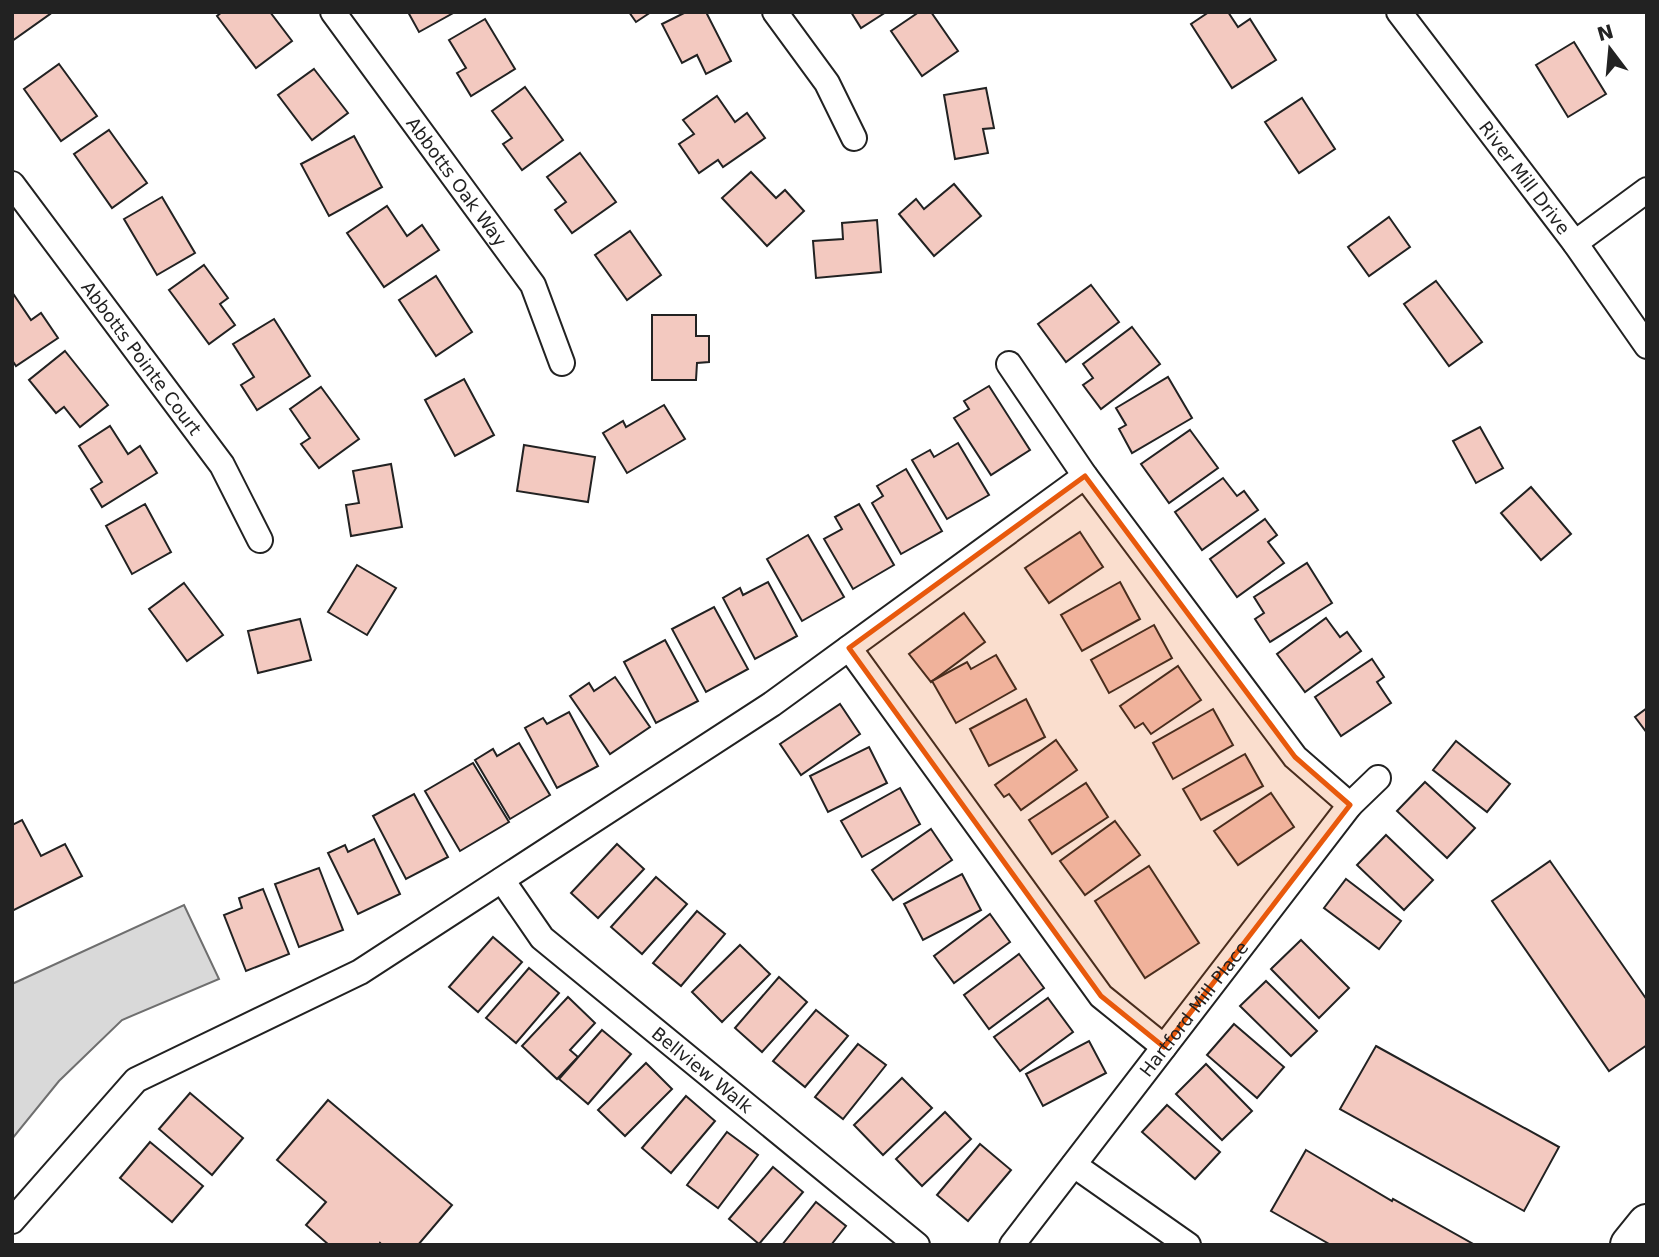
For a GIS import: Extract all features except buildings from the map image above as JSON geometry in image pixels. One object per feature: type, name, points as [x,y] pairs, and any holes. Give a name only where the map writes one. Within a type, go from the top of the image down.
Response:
[{"type":"highway","points":[[1630,1245],[1647,1224]]},
{"type":"street","name":"Abbotts Oak Way","points":[[333,12],[533,285],[562,363]]},
{"type":"street","points":[[775,12],[827,83],[853,138]]},
{"type":"street","name":"River Mill Drive","points":[[1399,12],[1574,243],[1647,346]]},
{"type":"street","name":"Abbotts Pointe Court","points":[[12,184],[222,465],[260,540]]},
{"type":"street","points":[[1574,243],[1647,190]]},
{"type":"street","points":[[1009,364],[1085,476],[1295,757],[1350,805]]},
{"type":"street","points":[[13,1220],[136,1080],[360,972],[772,704],[1085,476]]},
{"type":"street","points":[[849,648],[1101,996],[1164,1047]]},
{"type":"street","name":"Hartford Mill Place","points":[[1012,1245],[1350,805],[1378,778]]},
{"type":"street","name":"Bellview Walk","points":[[502,880],[542,938],[917,1245]]},
{"type":"street","points":[[1074,1165],[1188,1245]]},
{"type":"highlighted area","points":[[1085,476],[1295,757],[1350,805],[1164,1047],[1101,996],[849,648]]},
{"type":"shaded area","points":[[184,905],[219,979],[122,1020],[59,1081],[12,1139],[12,984]]}]
